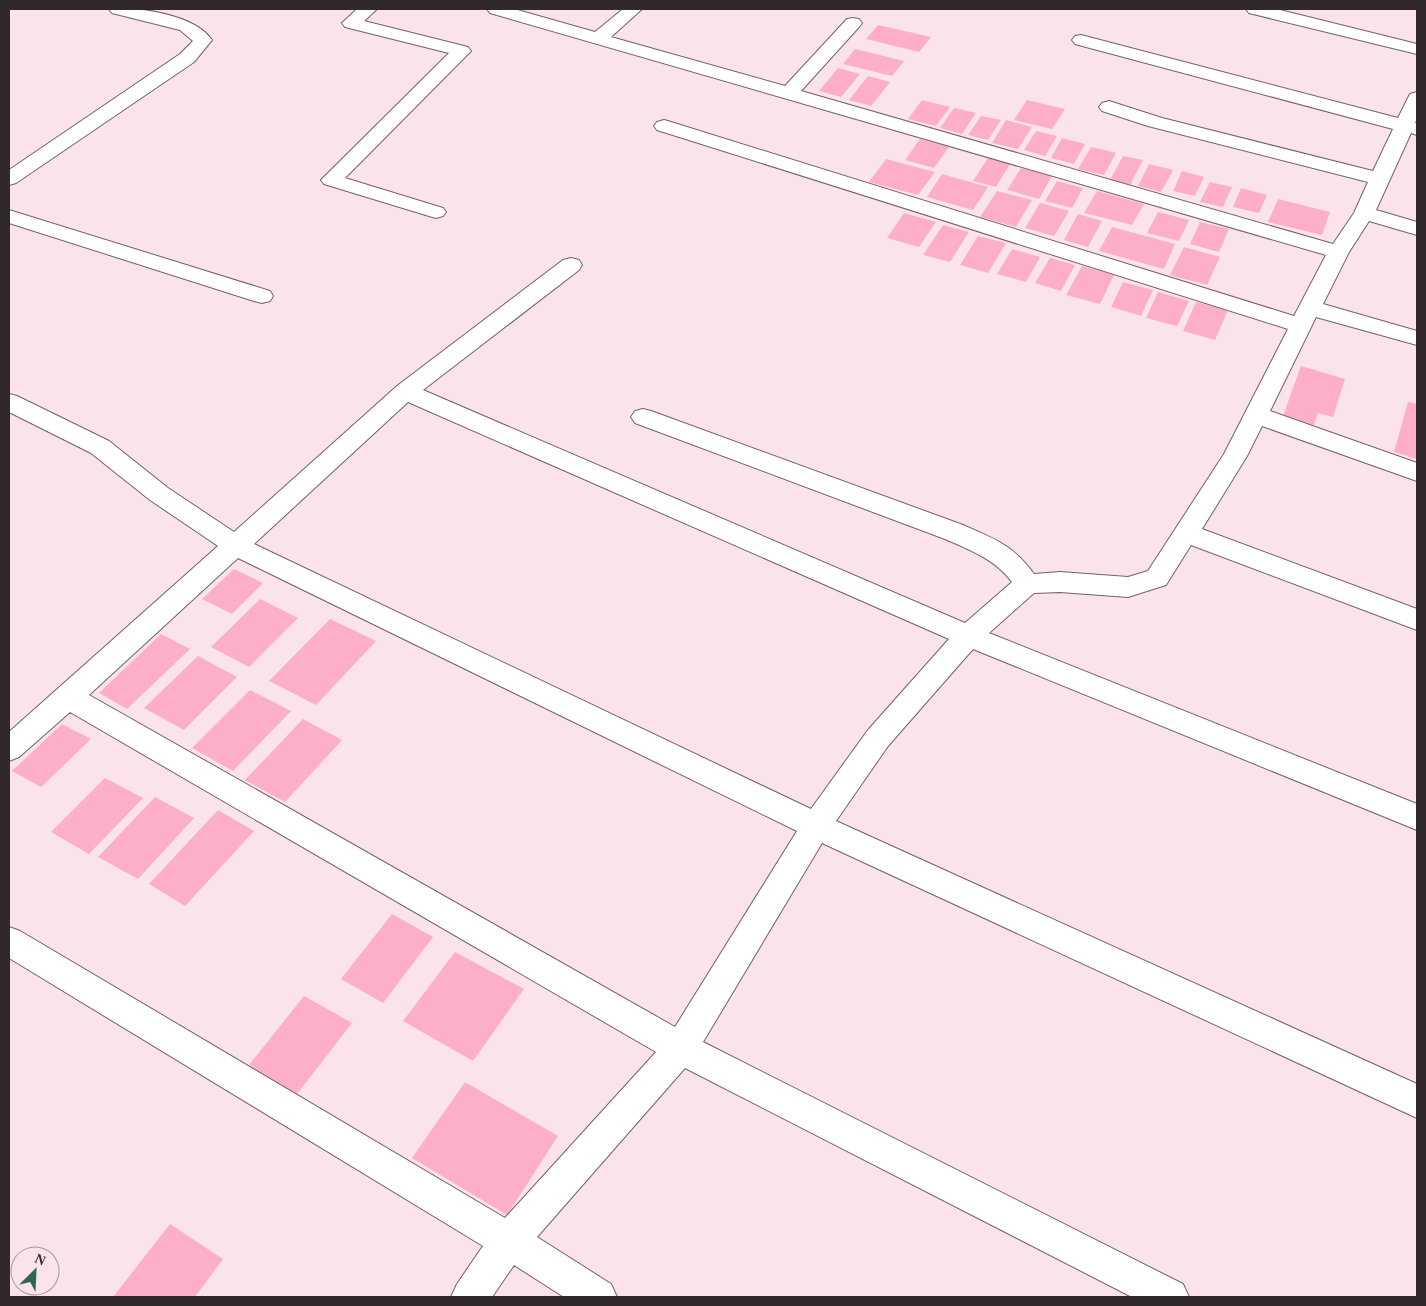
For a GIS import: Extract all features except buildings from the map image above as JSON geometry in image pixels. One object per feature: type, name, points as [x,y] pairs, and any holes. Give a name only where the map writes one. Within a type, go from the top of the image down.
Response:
[{"type":"street","points":[[9,179],[187,58],[203,40],[186,26],[118,9]]},
{"type":"street","points":[[368,9],[351,23],[462,51],[331,180],[436,212]]},
{"type":"street","points":[[496,9],[1338,252]]},
{"type":"street","points":[[599,38],[633,9]]},
{"type":"street","points":[[1255,9],[1417,49]]},
{"type":"street","points":[[789,93],[853,23]]},
{"type":"street","points":[[1080,40],[1411,128]]},
{"type":"street","points":[[470,1297],[509,1241],[681,1048],[816,826],[878,738],[968,636],[1028,584],[1060,582],[1128,588],[1157,578],[1235,456],[1338,252],[1364,213],[1380,179],[1411,128],[1417,98]]},
{"type":"street","points":[[1109,107],[1155,122],[1380,179]]},
{"type":"street","points":[[664,126],[1305,317],[1417,338]]},
{"type":"street","points":[[1364,213],[1417,229]]},
{"type":"street","points":[[9,216],[262,296]]},
{"type":"street","points":[[9,749],[405,392],[571,266]]},
{"type":"street","points":[[405,392],[968,636],[1417,817]]},
{"type":"street","points":[[9,402],[100,447],[159,494],[236,546],[816,826],[1417,1101]]},
{"type":"street","points":[[1256,415],[1417,472]]},
{"type":"street","points":[[643,417],[954,532],[990,548],[1012,563],[1028,584]]},
{"type":"street","points":[[1186,533],[1417,620]]},
{"type":"street","points":[[68,697],[681,1048],[1170,1297]]},
{"type":"street","points":[[9,941],[509,1241],[598,1297]]}]
